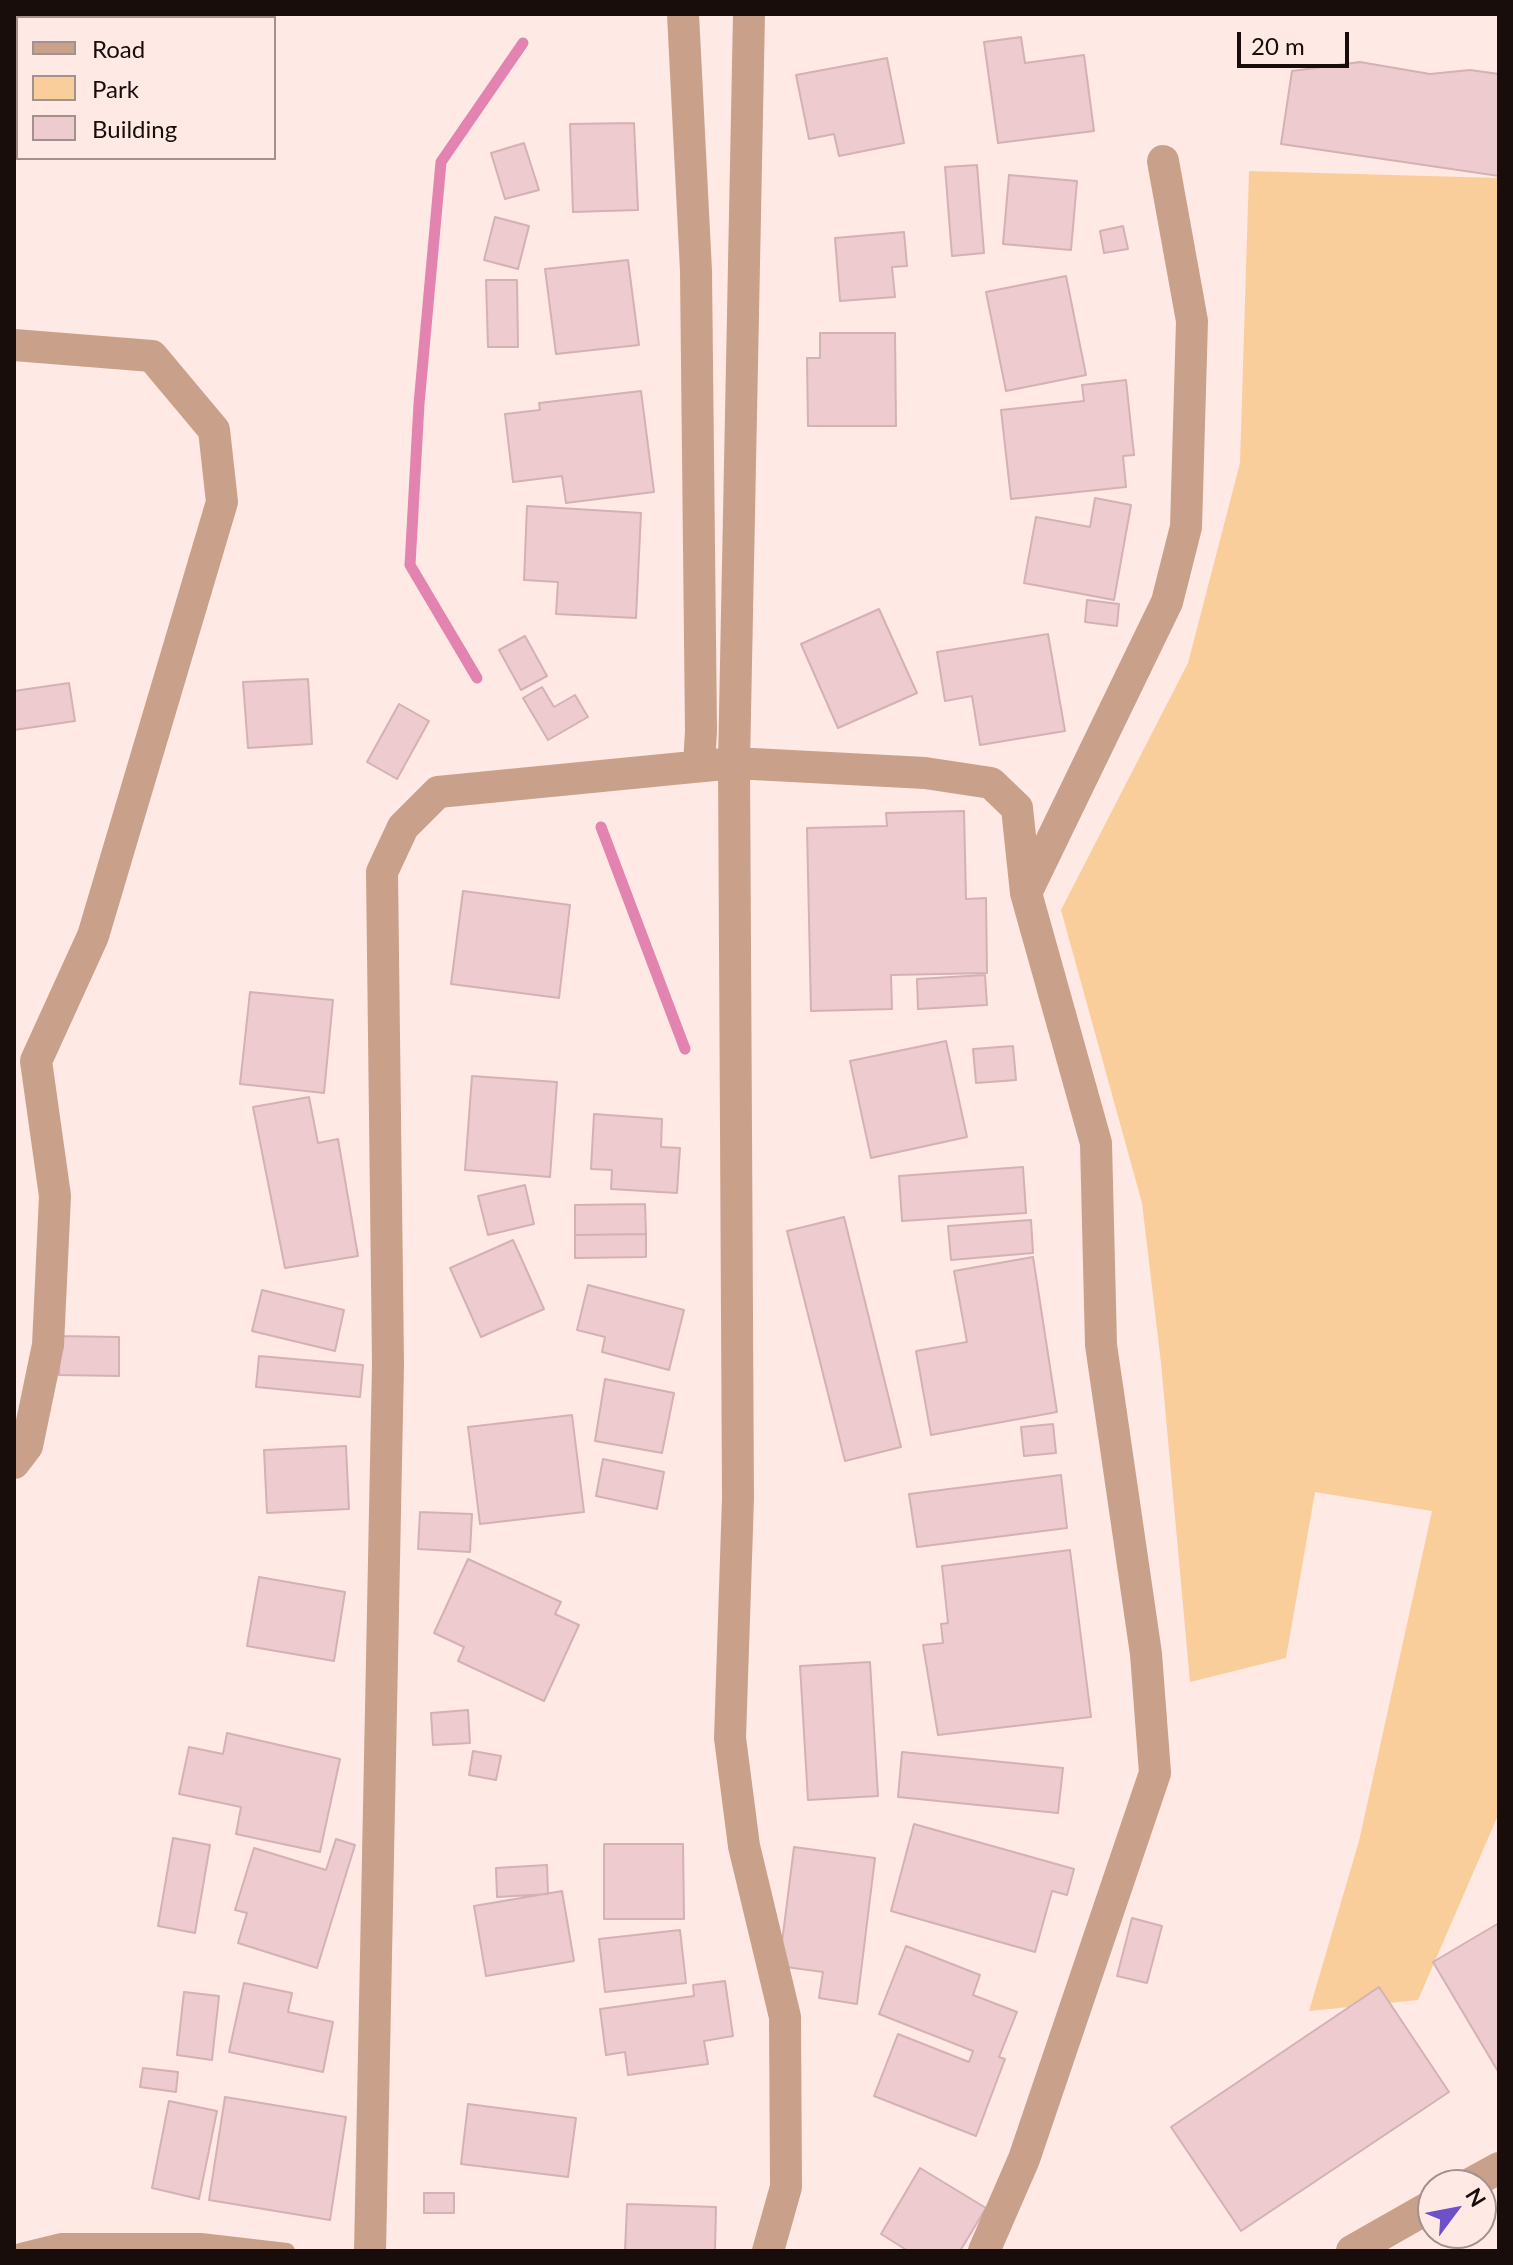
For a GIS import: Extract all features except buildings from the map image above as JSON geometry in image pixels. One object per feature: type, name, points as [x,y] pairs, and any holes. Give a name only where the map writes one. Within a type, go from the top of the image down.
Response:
[{"type":"street","points":[[683,14],[696,271],[699,764]]},
{"type":"street","points":[[749,14],[734,763],[738,1498],[730,1738],[744,1846],[785,2017],[786,2187],[768,2251]]},
{"type":"street","points":[[1026,893],[1167,602],[1186,527],[1192,321],[1163,161]]},
{"type":"street","points":[[14,345],[152,356],[214,430],[222,502],[93,936],[36,1061],[55,1196],[48,1345],[27,1446],[14,1463]]},
{"type":"street","points":[[370,2251],[388,1363],[382,872],[403,827],[438,792],[699,764],[734,763],[925,773],[991,783],[1017,808],[1026,893],[1096,1143],[1101,1345],[1146,1654],[1155,1773],[1024,2159],[984,2251]]},
{"type":"street","points":[[1352,2251],[1417,2214]]},
{"type":"lane","points":[[20,2251],[61,2241],[201,2241],[287,2251]]},
{"type":"green space","points":[[1249,171],[1499,178],[1499,1813],[1418,2000],[1309,2011],[1359,1841],[1432,1511],[1315,1492],[1286,1658],[1190,1682],[1161,1363],[1142,1203],[1061,910],[1188,663],[1240,463]]},
{"type":"waterway","points":[[477,678],[410,565],[419,404],[441,162],[523,43]]},
{"type":"waterway","points":[[601,827],[685,1049]]}]
